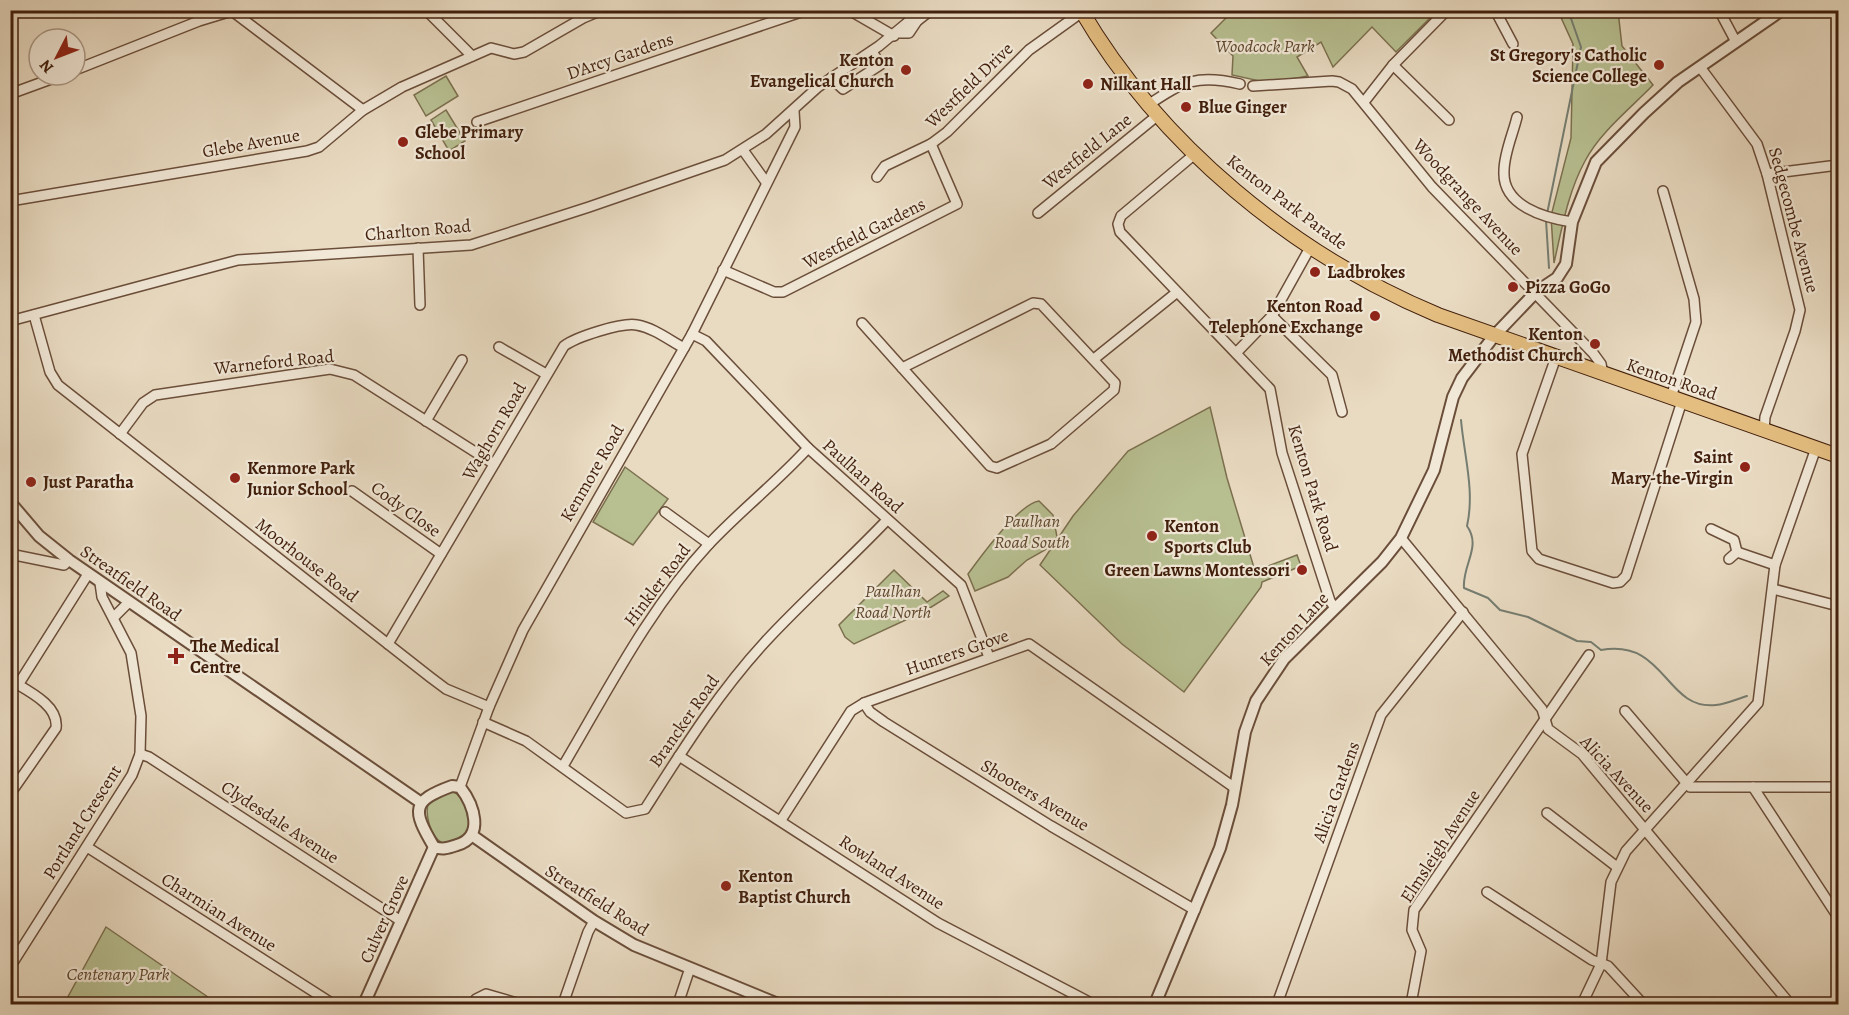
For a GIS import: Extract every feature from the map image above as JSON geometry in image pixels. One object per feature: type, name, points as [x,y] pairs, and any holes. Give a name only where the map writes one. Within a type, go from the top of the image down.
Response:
[{"type":"main road","name":"Kenton Park Parade","points":[[1081,11],[1115,64],[1153,110],[1247,199],[1354,274],[1404,301],[1494,336]]},
{"type":"main road","name":"Kenton Road","points":[[1494,336],[1839,456]]},
{"type":"street","points":[[426,10],[472,56]]},
{"type":"street","points":[[576,10],[583,18]]},
{"type":"street","name":"Glebe Avenue","points":[[10,201],[307,151],[319,147],[363,110],[402,87],[490,48],[514,54],[524,52],[583,18],[602,10]]},
{"type":"street","name":"D'Arcy Gardens","points":[[477,122],[807,10]]},
{"type":"street","points":[[849,10],[896,34]]},
{"type":"street","name":"Charlton Road","points":[[10,321],[238,260],[471,244],[489,240],[717,163],[743,150],[794,111],[831,78],[896,34],[908,22],[917,21],[931,10]]},
{"type":"street","points":[[1364,102],[1393,65],[1447,10]]},
{"type":"street","points":[[1495,10],[1513,44]]},
{"type":"street","points":[[1719,10],[1736,42]]},
{"type":"street","name":"Kenton Lane","points":[[1155,1005],[1220,848],[1235,788],[1245,732],[1256,701],[1284,659],[1382,562],[1401,538],[1434,470],[1453,398],[1462,378],[1494,336],[1536,292],[1557,278],[1566,264],[1572,222],[1587,182],[1605,151],[1650,107],[1700,67],[1782,10]]},
{"type":"street","points":[[87,65],[200,21],[232,11],[363,110]]},
{"type":"street","name":"Westfield Drive","points":[[877,177],[885,166],[931,144],[947,132],[1029,50],[1081,11]]},
{"type":"street","points":[[831,78],[843,89],[880,65],[872,51]]},
{"type":"street","points":[[1393,65],[1449,120]]},
{"type":"street","name":"Sedgecombe Avenue","points":[[1700,67],[1757,144],[1767,174],[1800,310],[1765,417],[1764,430]]},
{"type":"street","points":[[1153,110],[1187,81],[1216,78],[1240,84]]},
{"type":"street","name":"Woodgrange Avenue","points":[[1253,86],[1339,82],[1352,90],[1432,187],[1593,353],[1601,364],[1603,374]]},
{"type":"street","points":[[10,94],[29,87]]},
{"type":"street","name":"Westfield Lane","points":[[1038,213],[1153,110]]},
{"type":"street","name":"Kenmore Road","points":[[460,787],[489,707],[536,604],[692,334],[795,127],[794,111]]},
{"type":"street","points":[[1517,117],[1504,166],[1505,182],[1519,203],[1547,215],[1572,222]]},
{"type":"street","name":"Westfield Gardens","points":[[723,270],[774,292],[783,292],[957,204],[931,144]]},
{"type":"street","points":[[743,150],[766,182]]},
{"type":"street","name":"Kenton Park Road","points":[[1196,153],[1121,216],[1118,224],[1120,232],[1270,389],[1282,453],[1330,601],[1335,608]]},
{"type":"street","points":[[1767,174],[1839,165]]},
{"type":"street","points":[[1556,357],[1522,454],[1532,550],[1539,559],[1613,583],[1620,582],[1626,576],[1696,322],[1694,300],[1663,191]]},
{"type":"street","points":[[1236,352],[1272,316],[1311,246]]},
{"type":"street","points":[[418,248],[420,305]]},
{"type":"street","points":[[1094,359],[1176,293]]},
{"type":"street","points":[[862,323],[902,368],[990,466],[997,468],[1051,444],[1114,390],[1115,383],[1041,304],[1033,303],[902,368]]},
{"type":"street","name":"Moorhouse Road","points":[[34,315],[50,372],[58,385],[446,689],[489,707]]},
{"type":"street","points":[[1272,316],[1332,375],[1342,412]]},
{"type":"street","name":"Waghorn Road","points":[[388,644],[564,346],[574,339],[634,324],[651,329],[684,348]]},
{"type":"street","name":"Paulhan Road","points":[[692,334],[706,341],[808,448],[961,585],[989,657]]},
{"type":"street","points":[[499,347],[546,374]]},
{"type":"street","points":[[426,421],[462,360]]},
{"type":"street","name":"Warneford Road","points":[[120,434],[143,404],[155,395],[330,369],[354,375],[494,464]]},
{"type":"street","name":"Hinkler Road","points":[[563,766],[649,621],[709,544],[808,448]]},
{"type":"street","points":[[1582,1005],[1601,964],[1611,882],[1626,850],[1758,702],[1776,565],[1816,448]]},
{"type":"street","name":"Cody Close","points":[[352,490],[441,554]]},
{"type":"street","name":"Streatfield Road","points":[[10,502],[47,544],[100,583],[420,802]]},
{"type":"street","points":[[665,512],[709,544]]},
{"type":"street","name":"Brancker Road","points":[[483,722],[526,741],[626,813],[636,813],[645,809],[712,705],[765,642],[887,520]]},
{"type":"street","points":[[1711,529],[1734,540],[1737,552]]},
{"type":"street","name":"Alicia Avenue","points":[[1401,538],[1542,709],[1548,729],[1582,754],[1645,827],[1790,1005]]},
{"type":"street","points":[[35,557],[47,544]]},
{"type":"street","points":[[1737,552],[1776,565]]},
{"type":"street","points":[[1729,560],[1737,552]]},
{"type":"street","points":[[10,554],[35,557],[64,565],[69,560]]},
{"type":"street","points":[[10,794],[56,728],[57,718],[51,708],[14,683],[88,574]]},
{"type":"street","name":"Portland Crescent","points":[[10,967],[132,775],[140,754],[141,716],[131,653],[102,597],[100,583]]},
{"type":"street","points":[[1773,589],[1839,606]]},
{"type":"street","points":[[114,617],[129,602]]},
{"type":"street","name":"Alicia Gardens","points":[[1277,1005],[1381,715],[1463,612]]},
{"type":"street","name":"Hunters Grove","points":[[782,820],[851,711],[864,703],[1029,644],[1235,788]]},
{"type":"street","name":"Elmsleigh Avenue","points":[[1411,1005],[1421,951],[1412,930],[1414,910],[1589,655]]},
{"type":"street","name":"Shooters Avenue","points":[[864,703],[870,712],[884,722],[1051,826],[1195,910]]},
{"type":"street","points":[[1625,711],[1690,788],[1839,788]]},
{"type":"street","name":"Clydesdale Avenue","points":[[140,754],[149,757],[402,921]]},
{"type":"street","name":"Rowland Avenue","points":[[679,756],[938,922],[1094,1005]]},
{"type":"street","points":[[452,786],[460,787],[467,796],[476,828],[473,836],[464,843],[442,850],[434,848],[419,809],[420,802],[427,795],[452,786]]},
{"type":"street","points":[[1753,787],[1839,917]]},
{"type":"street","points":[[1547,813],[1617,867]]},
{"type":"street","name":"Streatfield Road","points":[[473,836],[594,921],[634,945],[778,1005]]},
{"type":"street","name":"Charmian Avenue","points":[[87,847],[333,1005]]},
{"type":"street","name":"Culver Grove","points":[[364,1005],[434,848]]},
{"type":"street","points":[[1487,892],[1601,964],[1608,966],[1643,1005]]},
{"type":"street","points":[[563,1005],[588,932],[594,921]]},
{"type":"street","points":[[678,1005],[690,969]]},
{"type":"street","points":[[474,1005],[476,999],[486,994],[520,1005]]},
{"type":"green space","name":"Woodcock Park","points":[[1233,11],[1437,11],[1396,52],[1372,27],[1333,67],[1321,42],[1297,57],[1308,76],[1269,83],[1232,75],[1233,56],[1211,33]]},
{"type":"green space","points":[[1558,11],[1618,11],[1622,46],[1653,85],[1607,130],[1591,150],[1570,198],[1554,263],[1551,216],[1571,138],[1573,44]]},
{"type":"green space","points":[[446,76],[458,96],[426,116],[414,95]]},
{"type":"green space","points":[[446,110],[465,141],[449,151],[431,120]]},
{"type":"green space","name":"Kenton Sports Club","points":[[1210,407],[1227,478],[1255,571],[1297,555],[1301,566],[1262,582],[1261,587],[1184,692],[1122,644],[1040,565],[1073,516],[1128,451]]},
{"type":"green space","points":[[625,467],[668,499],[633,545],[593,522]]},
{"type":"green space","name":"Paulhan Road South","points":[[1039,501],[1053,515],[1057,537],[1045,550],[1027,560],[1008,577],[975,591],[968,574],[1011,521],[1021,511]]},
{"type":"green space","name":"Paulhan Road North","points":[[894,570],[927,602],[943,591],[949,596],[925,611],[854,644],[845,637],[839,625]]},
{"type":"green space","points":[[453,791],[464,803],[470,829],[461,838],[442,843],[431,830],[427,812],[429,801]]},
{"type":"green space","name":"Centenary Park","points":[[106,927],[218,1004],[64,1004]]},
{"type":"waterway","points":[[1547,214],[1581,47],[1568,10]]},
{"type":"waterway","points":[[1546,220],[1549,268]]},
{"type":"waterway","points":[[1461,420],[1470,500],[1467,526],[1473,541],[1464,588],[1488,598],[1500,610],[1528,617],[1577,641],[1591,642],[1601,650],[1623,649],[1639,654],[1653,664],[1674,687],[1699,704],[1716,705],[1747,696]]},
{"type":"place","name":"St Gregory's Catholic Science College","points":[[1659,65]]},
{"type":"place","name":"Kenton Evangelical Church","points":[[906,70]]},
{"type":"place","name":"Nilkant Hall","points":[[1088,84]]},
{"type":"place","name":"Blue Ginger","points":[[1186,107]]},
{"type":"place","name":"Glebe Primary School","points":[[403,142]]},
{"type":"place","name":"Ladbrokes","points":[[1315,272]]},
{"type":"place","name":"Pizza GoGo","points":[[1513,287]]},
{"type":"place","name":"Kenton Road Telephone Exchange","points":[[1375,316]]},
{"type":"place","name":"Kenton Methodist Church","points":[[1595,344]]},
{"type":"place","name":"Saint Mary-the-Virgin","points":[[1745,467]]},
{"type":"place","name":"Kenmore Park Junior School","points":[[235,478]]},
{"type":"place","name":"Just Paratha","points":[[31,482]]},
{"type":"place","name":"Kenton Sports Club","points":[[1152,536]]},
{"type":"place","name":"Green Lawns Montessori","points":[[1302,570]]},
{"type":"place","name":"The Medical Centre","points":[[176,656]]},
{"type":"place","name":"Kenton Baptist Church","points":[[726,886]]}]
